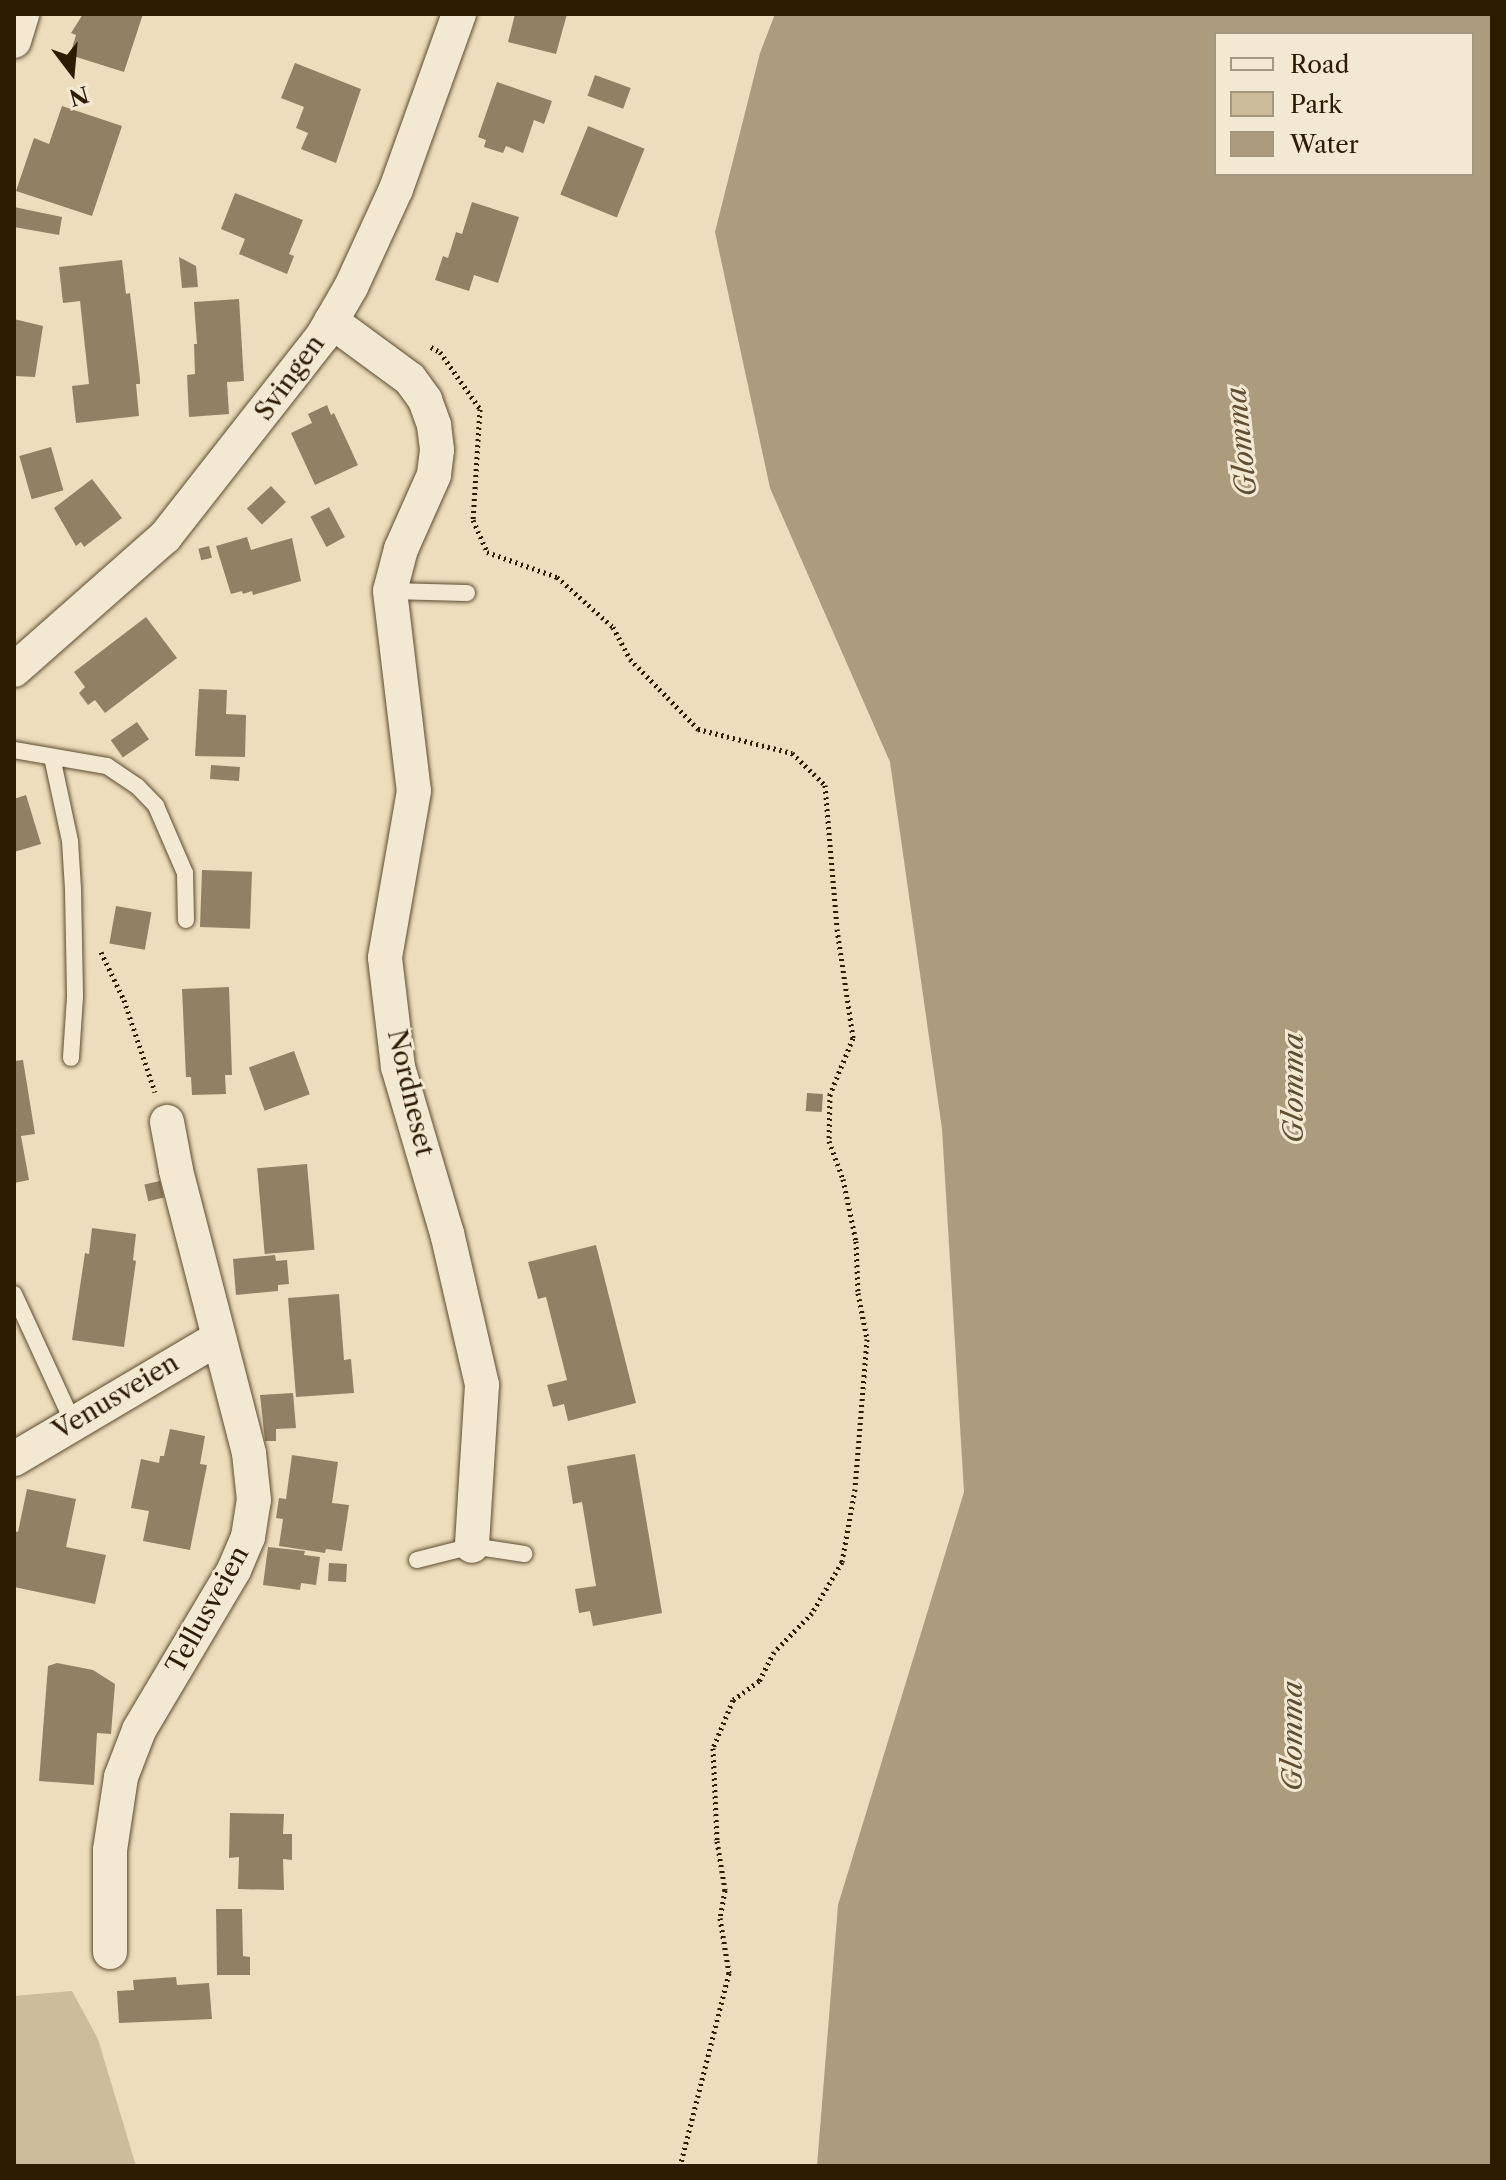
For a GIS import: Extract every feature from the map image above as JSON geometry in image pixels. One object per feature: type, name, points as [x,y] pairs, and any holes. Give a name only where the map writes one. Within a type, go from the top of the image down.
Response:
[{"type":"street","points":[[14,41],[22,14]]},
{"type":"street","name":"Svingen","points":[[14,670],[165,537],[298,372],[331,321],[396,189],[459,14]]},
{"type":"street","name":"Nordneset","points":[[331,321],[410,379],[425,400],[434,425],[437,450],[434,475],[401,549],[390,591],[414,791],[385,958],[398,1067],[447,1233],[482,1385],[472,1546]]},
{"type":"street","name":"Tellusveien","points":[[110,1952],[110,1850],[121,1777],[139,1730],[234,1570],[251,1522],[254,1500],[249,1453],[176,1170],[167,1122]]},
{"type":"street","name":"Venusveien","points":[[14,1459],[219,1338]]},
{"type":"lane","points":[[390,591],[467,593]]},
{"type":"lane","points":[[14,750],[107,766],[137,786],[156,806],[185,873],[186,920]]},
{"type":"lane","points":[[52,757],[70,841],[75,997],[71,1058]]},
{"type":"lane","points":[[14,1294],[73,1422]]},
{"type":"lane","points":[[417,1560],[472,1546],[524,1554]]},
{"type":"path","points":[[428,346],[440,352],[480,409],[473,520],[487,552],[557,577],[613,627],[630,659],[698,729],[792,753],[825,785],[837,929],[853,1038],[830,1094],[829,1141],[843,1179],[856,1241],[858,1293],[867,1339],[855,1489],[842,1562],[812,1613],[774,1652],[759,1681],[733,1700],[713,1748],[717,1841],[725,1890],[720,1918],[729,1973],[680,2166]]},
{"type":"path","points":[[96,942],[124,1000],[167,1122]]},
{"type":"green space","points":[[72,1991],[98,2039],[136,2166],[14,2166],[14,1996]]},
{"type":"water","name":"Glomma","points":[[775,14],[1492,14],[1492,2166],[817,2166],[838,1905],[964,1492],[942,1129],[890,762],[770,488],[715,232],[760,53]]},
{"type":"building","points":[[83,14],[143,14],[124,72],[70,55],[76,35],[71,33]]},
{"type":"building","points":[[515,14],[567,14],[556,54],[508,42]]},
{"type":"building","points":[[295,63],[361,89],[336,163],[301,149],[308,133],[296,128],[304,107],[281,98]]},
{"type":"building","points":[[595,75],[631,88],[623,109],[587,96]]},
{"type":"building","points":[[497,82],[552,101],[544,124],[534,120],[523,153],[506,146],[503,153],[484,147],[486,140],[478,137]]},
{"type":"building","points":[[62,106],[122,126],[92,216],[16,191],[34,138],[49,144]]},
{"type":"building","points":[[588,126],[645,149],[617,217],[560,195]]},
{"type":"building","points":[[235,193],[303,220],[289,254],[294,256],[287,274],[239,254],[245,239],[221,229]]},
{"type":"building","points":[[472,202],[519,217],[498,283],[474,275],[469,291],[435,280],[443,256],[448,258],[456,232],[462,234]]},
{"type":"building","points":[[14,207],[62,217],[59,235],[14,227]]},
{"type":"building","points":[[179,257],[196,266],[198,287],[182,288]]},
{"type":"building","points":[[122,260],[126,294],[130,293],[140,379],[140,384],[136,384],[139,416],[76,423],[72,386],[89,384],[80,301],[63,303],[59,267]]},
{"type":"building","points":[[239,299],[244,381],[227,382],[229,414],[189,417],[187,375],[195,374],[194,344],[197,344],[194,302]]},
{"type":"building","points":[[14,319],[43,326],[35,377],[14,376]]},
{"type":"building","points":[[327,405],[331,415],[334,413],[358,465],[315,485],[291,433],[312,423],[308,414]]},
{"type":"building","points":[[51,447],[63,490],[32,499],[19,456]]},
{"type":"building","points":[[92,479],[122,518],[84,547],[81,542],[76,546],[54,508]]},
{"type":"building","points":[[271,486],[286,502],[262,525],[247,509]]},
{"type":"building","points":[[329,507],[345,537],[326,547],[310,517]]},
{"type":"building","points":[[247,537],[251,550],[292,538],[301,581],[253,595],[252,591],[231,594],[216,546]]},
{"type":"building","points":[[209,546],[212,558],[201,560],[198,549]]},
{"type":"building","points":[[146,617],[177,658],[105,713],[95,700],[88,705],[79,693],[85,687],[74,672]]},
{"type":"building","points":[[199,689],[227,690],[226,714],[246,715],[245,757],[195,756]]},
{"type":"building","points":[[137,722],[149,739],[123,758],[111,740]]},
{"type":"building","points":[[211,765],[240,767],[239,781],[210,779]]},
{"type":"building","points":[[26,795],[41,844],[14,852],[14,799]]},
{"type":"building","points":[[202,870],[252,872],[250,929],[200,927]]},
{"type":"building","points":[[116,906],[151,912],[145,950],[109,943]]},
{"type":"building","points":[[229,987],[232,1075],[225,1075],[226,1094],[192,1095],[191,1077],[186,1077],[182,989]]},
{"type":"building","points":[[294,1051],[310,1094],[265,1111],[249,1067]]},
{"type":"building","points":[[23,1060],[35,1134],[21,1136],[29,1180],[14,1183],[14,1061]]},
{"type":"building","points":[[807,1093],[823,1094],[822,1112],[806,1111]]},
{"type":"building","points":[[307,1164],[314,1250],[265,1254],[257,1168]]},
{"type":"building","points":[[160,1181],[164,1198],[148,1201],[144,1185]]},
{"type":"building","points":[[92,1228],[136,1234],[133,1260],[136,1261],[124,1347],[72,1340],[85,1253],[89,1254]]},
{"type":"building","points":[[596,1245],[636,1403],[568,1421],[564,1404],[553,1407],[547,1385],[567,1380],[546,1297],[538,1299],[528,1262]]},
{"type":"building","points":[[275,1255],[276,1261],[287,1260],[289,1284],[278,1285],[278,1291],[236,1295],[233,1259]]},
{"type":"building","points":[[339,1294],[344,1360],[351,1359],[354,1393],[296,1397],[288,1298]]},
{"type":"building","points":[[293,1393],[296,1428],[276,1429],[276,1441],[265,1441],[260,1395]]},
{"type":"building","points":[[170,1429],[205,1436],[200,1464],[207,1465],[190,1550],[143,1541],[149,1511],[131,1508],[141,1459],[159,1463],[160,1456],[164,1456]]},
{"type":"building","points":[[635,1454],[662,1613],[593,1626],[590,1611],[579,1613],[575,1589],[596,1586],[582,1502],[573,1504],[567,1466]]},
{"type":"building","points":[[292,1455],[338,1462],[332,1503],[349,1505],[342,1551],[326,1549],[325,1553],[279,1546],[283,1519],[276,1518],[279,1498],[286,1499]]},
{"type":"building","points":[[27,1489],[76,1499],[66,1547],[106,1555],[95,1604],[14,1587],[14,1531],[18,1532]]},
{"type":"building","points":[[268,1547],[305,1551],[304,1555],[320,1557],[316,1585],[301,1583],[300,1590],[263,1585]]},
{"type":"building","points":[[329,1563],[347,1564],[346,1582],[328,1581]]},
{"type":"building","points":[[57,1663],[93,1670],[115,1684],[111,1734],[97,1733],[94,1785],[39,1781],[48,1666]]},
{"type":"building","points":[[230,1813],[284,1814],[283,1834],[292,1834],[292,1860],[283,1859],[284,1890],[238,1889],[239,1857],[229,1858]]},
{"type":"building","points":[[216,1909],[242,1909],[243,1956],[250,1957],[250,1975],[217,1975]]},
{"type":"building","points":[[176,1977],[177,1985],[209,1983],[212,2019],[119,2023],[117,1991],[134,1990],[133,1980]]}]
